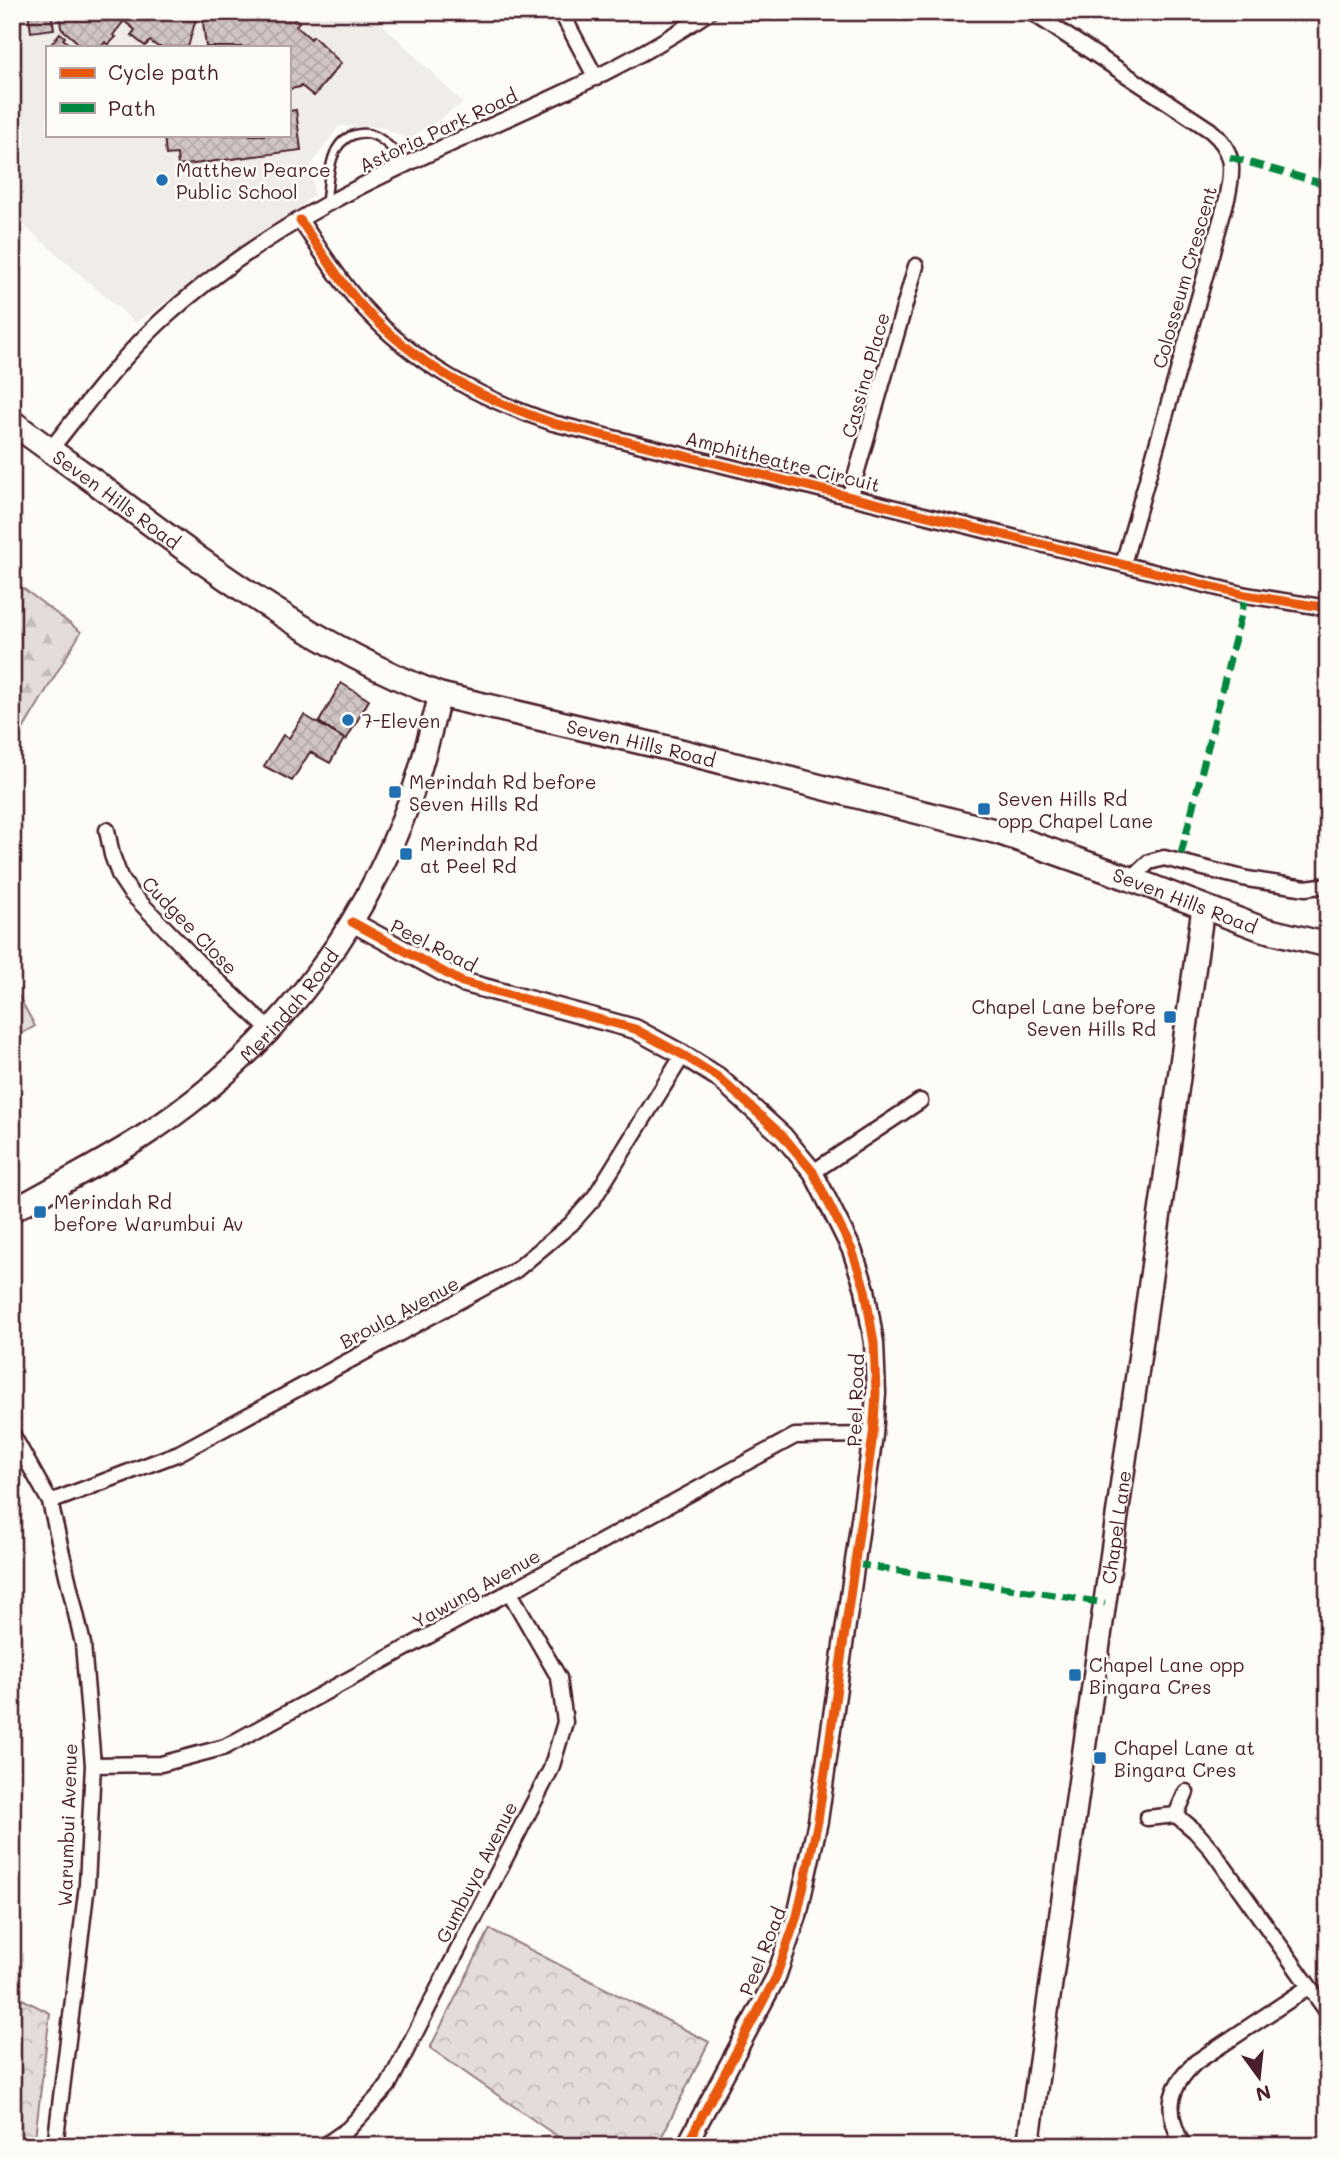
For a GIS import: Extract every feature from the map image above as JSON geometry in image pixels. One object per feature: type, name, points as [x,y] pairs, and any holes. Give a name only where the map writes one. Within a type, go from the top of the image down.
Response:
[{"type":"main road","name":"Seven Hills Road","points":[[12,422],[216,573],[360,659],[404,681],[440,695],[680,751],[998,832],[1131,878],[1273,933],[1328,945]]},
{"type":"main road","name":"Merindah Road","points":[[12,1211],[143,1136],[226,1073],[271,1031],[309,987],[352,922],[382,866],[411,797],[440,695]]},
{"type":"main road","name":"Chapel Lane","points":[[1028,2146],[1203,908]]},
{"type":"street","points":[[561,12],[596,78]]},
{"type":"street","name":"Astoria Park Road","points":[[50,450],[117,366],[161,321],[218,273],[326,205],[596,78],[673,36],[709,12]]},
{"type":"street","name":"Colosseum Crescent","points":[[1031,12],[1210,130],[1220,139],[1230,157],[1232,171],[1227,199],[1123,564]]},
{"type":"street","name":"Amphitheatre Circuit","points":[[300,220],[361,304],[392,336],[430,365],[505,407],[553,423],[1246,595],[1328,608]]},
{"type":"street","name":"Cassina Place","points":[[850,495],[916,266]]},
{"type":"street","name":"Cudgee Close","points":[[107,830],[120,877],[130,892],[197,961],[271,1031]]},
{"type":"street","points":[[1131,878],[1149,862],[1164,858],[1247,879],[1306,888],[1328,885]]},
{"type":"street","name":"Peel Road","points":[[352,922],[462,982],[635,1029],[718,1077],[783,1136],[813,1171],[852,1250],[865,1289],[874,1343],[876,1393],[873,1435],[818,1821],[797,1916],[776,1977],[687,2146]]},
{"type":"street","name":"Broula Avenue","points":[[50,1502],[179,1453],[516,1270],[571,1224],[594,1198],[683,1055]]},
{"type":"street","points":[[813,1171],[920,1101]]},
{"type":"street","name":"Warumbui Avenue","points":[[12,1433],[50,1502],[83,1644],[93,1765],[87,1885],[55,2146]]},
{"type":"street","name":"Yawung Avenue","points":[[93,1765],[161,1764],[225,1747],[795,1436],[873,1435]]},
{"type":"street","name":"Gumbuya Avenue","points":[[324,2146],[348,2129],[388,2086],[551,1769],[565,1721],[559,1678],[509,1591]]},
{"type":"street","points":[[1175,1815],[1186,1792]]},
{"type":"street","points":[[1147,1818],[1175,1815],[1195,1831],[1212,1850],[1328,2013]]},
{"type":"street","points":[[1183,2146],[1170,2113],[1172,2094],[1181,2076],[1196,2062],[1309,1987]]},
{"type":"lane","points":[[326,205],[334,154],[349,136],[371,134],[408,165]]},
{"type":"shaded area","name":"Matthew Pearce Public School","points":[[12,12],[370,12],[463,103],[409,139],[381,127],[339,126],[311,165],[314,195],[287,218],[136,323],[12,215]]},
{"type":"green space","points":[[12,580],[81,632],[12,748]]},
{"type":"green space","points":[[12,984],[35,1026],[12,1039]]},
{"type":"green space","points":[[490,1929],[709,2042],[657,2146],[571,2146],[430,2048]]},
{"type":"green space","points":[[12,1994],[50,2013],[34,2146],[12,2146]]},
{"type":"building","points":[[28,12],[51,12],[54,29],[31,32]]},
{"type":"building","points":[[59,12],[193,12],[197,15],[188,46],[157,46],[150,41],[145,46],[131,35],[135,30],[124,21],[113,35],[116,37],[108,45],[105,42],[102,46],[82,46],[61,28]]},
{"type":"building","points":[[296,12],[292,17],[299,22],[296,26],[311,39],[313,36],[341,63],[314,96],[300,85],[301,87],[290,89],[290,46],[206,46],[202,14]]},
{"type":"building","points":[[60,33],[72,46],[50,46]]},
{"type":"building","points":[[296,110],[301,150],[178,166],[177,154],[166,155],[164,136],[290,136],[290,111]]},
{"type":"building","points":[[341,683],[369,700],[346,740],[319,722]]},
{"type":"building","points":[[304,715],[344,739],[330,763],[310,752],[292,781],[264,766],[283,735],[289,738]]},
{"type":"marked path","points":[[1230,157],[1328,185]]},
{"type":"marked path","points":[[1181,854],[1246,595]]},
{"type":"marked path","points":[[855,1564],[1105,1603]]},
{"type":"cycle path","points":[[300,220],[354,297],[383,328],[427,363],[450,377],[474,391],[526,413],[553,423],[1246,595],[1328,608]]},
{"type":"cycle path","points":[[352,922],[462,982],[635,1029],[718,1077],[783,1136],[813,1172],[852,1250],[865,1289],[874,1343],[876,1393],[873,1435],[818,1821],[797,1916],[776,1977],[686,2146]]},
{"type":"place","name":"Matthew Pearce Public School","points":[[162,180]]},
{"type":"place","name":"7-Eleven","points":[[348,720]]},
{"type":"place","name":"Merindah Rd before Seven Hills Rd","points":[[395,792]]},
{"type":"place","name":"Seven Hills Rd opp Chapel Lane","points":[[984,809]]},
{"type":"place","name":"Merindah Rd at Peel Rd","points":[[406,854]]},
{"type":"place","name":"Chapel Lane before Seven Hills Rd","points":[[1170,1017]]},
{"type":"place","name":"Merindah Rd before Warumbui Av","points":[[40,1212]]},
{"type":"place","name":"Chapel Lane opp Bingara Cres","points":[[1075,1675]]},
{"type":"place","name":"Chapel Lane at Bingara Cres","points":[[1100,1758]]}]
